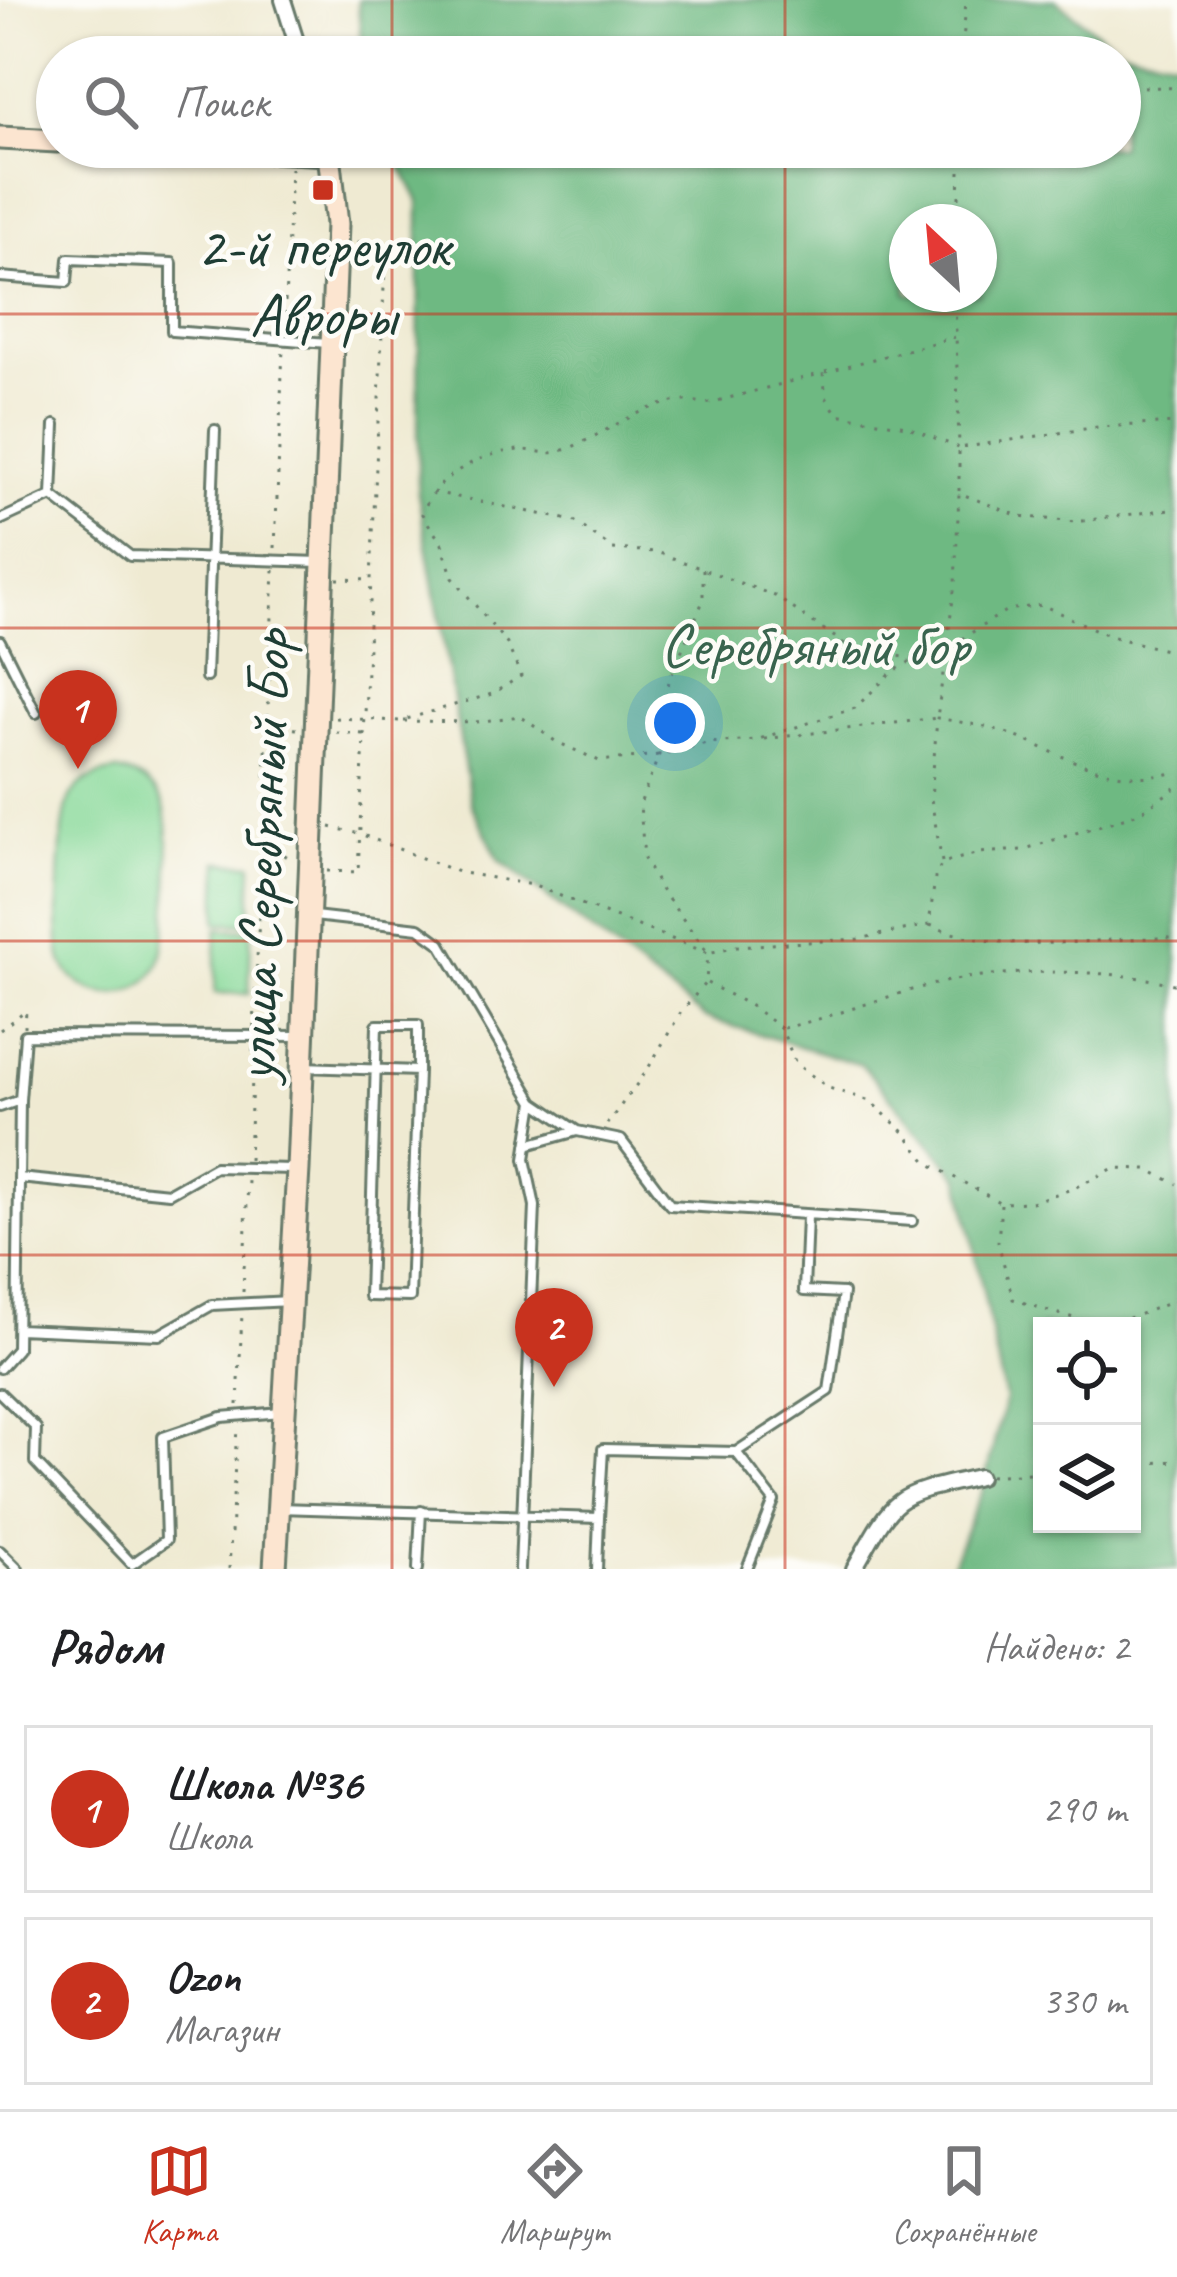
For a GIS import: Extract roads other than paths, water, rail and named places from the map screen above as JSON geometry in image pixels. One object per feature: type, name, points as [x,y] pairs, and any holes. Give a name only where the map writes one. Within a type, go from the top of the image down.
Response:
[{"type":"street","points":[[283,0],[295,36]]},
{"type":"street","points":[[0,138],[36,139]]},
{"type":"street","name":"улица Серебряный Бор","points":[[275,1569],[298,1169],[337,224],[330,168]]},
{"type":"street","points":[[854,1569],[887,1509],[913,1491],[979,1477]]},
{"type":"lane","points":[[0,277],[67,281],[69,259],[172,263],[172,331],[332,343]]},
{"type":"lane","points":[[52,496],[55,424]]},
{"type":"lane","points":[[206,677],[215,430]]},
{"type":"lane","points":[[52,496],[130,556],[275,561],[322,571]]},
{"type":"lane","points":[[0,520],[52,496]]},
{"type":"lane","points":[[0,641],[36,713]]},
{"type":"lane","points":[[307,915],[418,928],[441,944],[534,1102],[577,1131]]},
{"type":"lane","points":[[377,1025],[418,1025],[418,1071],[410,1297],[369,1296],[377,1025]]},
{"type":"lane","points":[[0,1368],[17,1349],[25,1034],[302,1036]]},
{"type":"lane","points":[[301,1067],[418,1071]]},
{"type":"lane","points":[[0,1108],[20,1100]]},
{"type":"lane","points":[[520,1569],[535,1206],[525,1159],[534,1102]]},
{"type":"lane","points":[[527,1145],[577,1131],[620,1140],[670,1205],[912,1221]]},
{"type":"lane","points":[[19,1178],[169,1193],[215,1167],[298,1169]]},
{"type":"lane","points":[[597,1569],[603,1449],[736,1452],[830,1391],[843,1293],[804,1291],[808,1216]]},
{"type":"lane","points":[[18,1329],[159,1335],[212,1305],[290,1300]]},
{"type":"lane","points":[[0,1393],[36,1428],[35,1462],[132,1564],[166,1540],[164,1437],[237,1416],[286,1412]]},
{"type":"lane","points":[[736,1452],[773,1501],[748,1569]]},
{"type":"lane","points":[[278,1508],[599,1518]]},
{"type":"lane","points":[[418,1569],[421,1511]]},
{"type":"lane","points":[[0,1551],[18,1569]]},
{"type":"place","name":"2-й переулок Авроры","points":[[323,190]]},
{"type":"place","name":"Школа №36","points":[[78,769]]},
{"type":"place","name":"Ozon","points":[[554,1387]]},
{"type":"park label","name":"Серебряный бор","points":[[815,645]]}]
